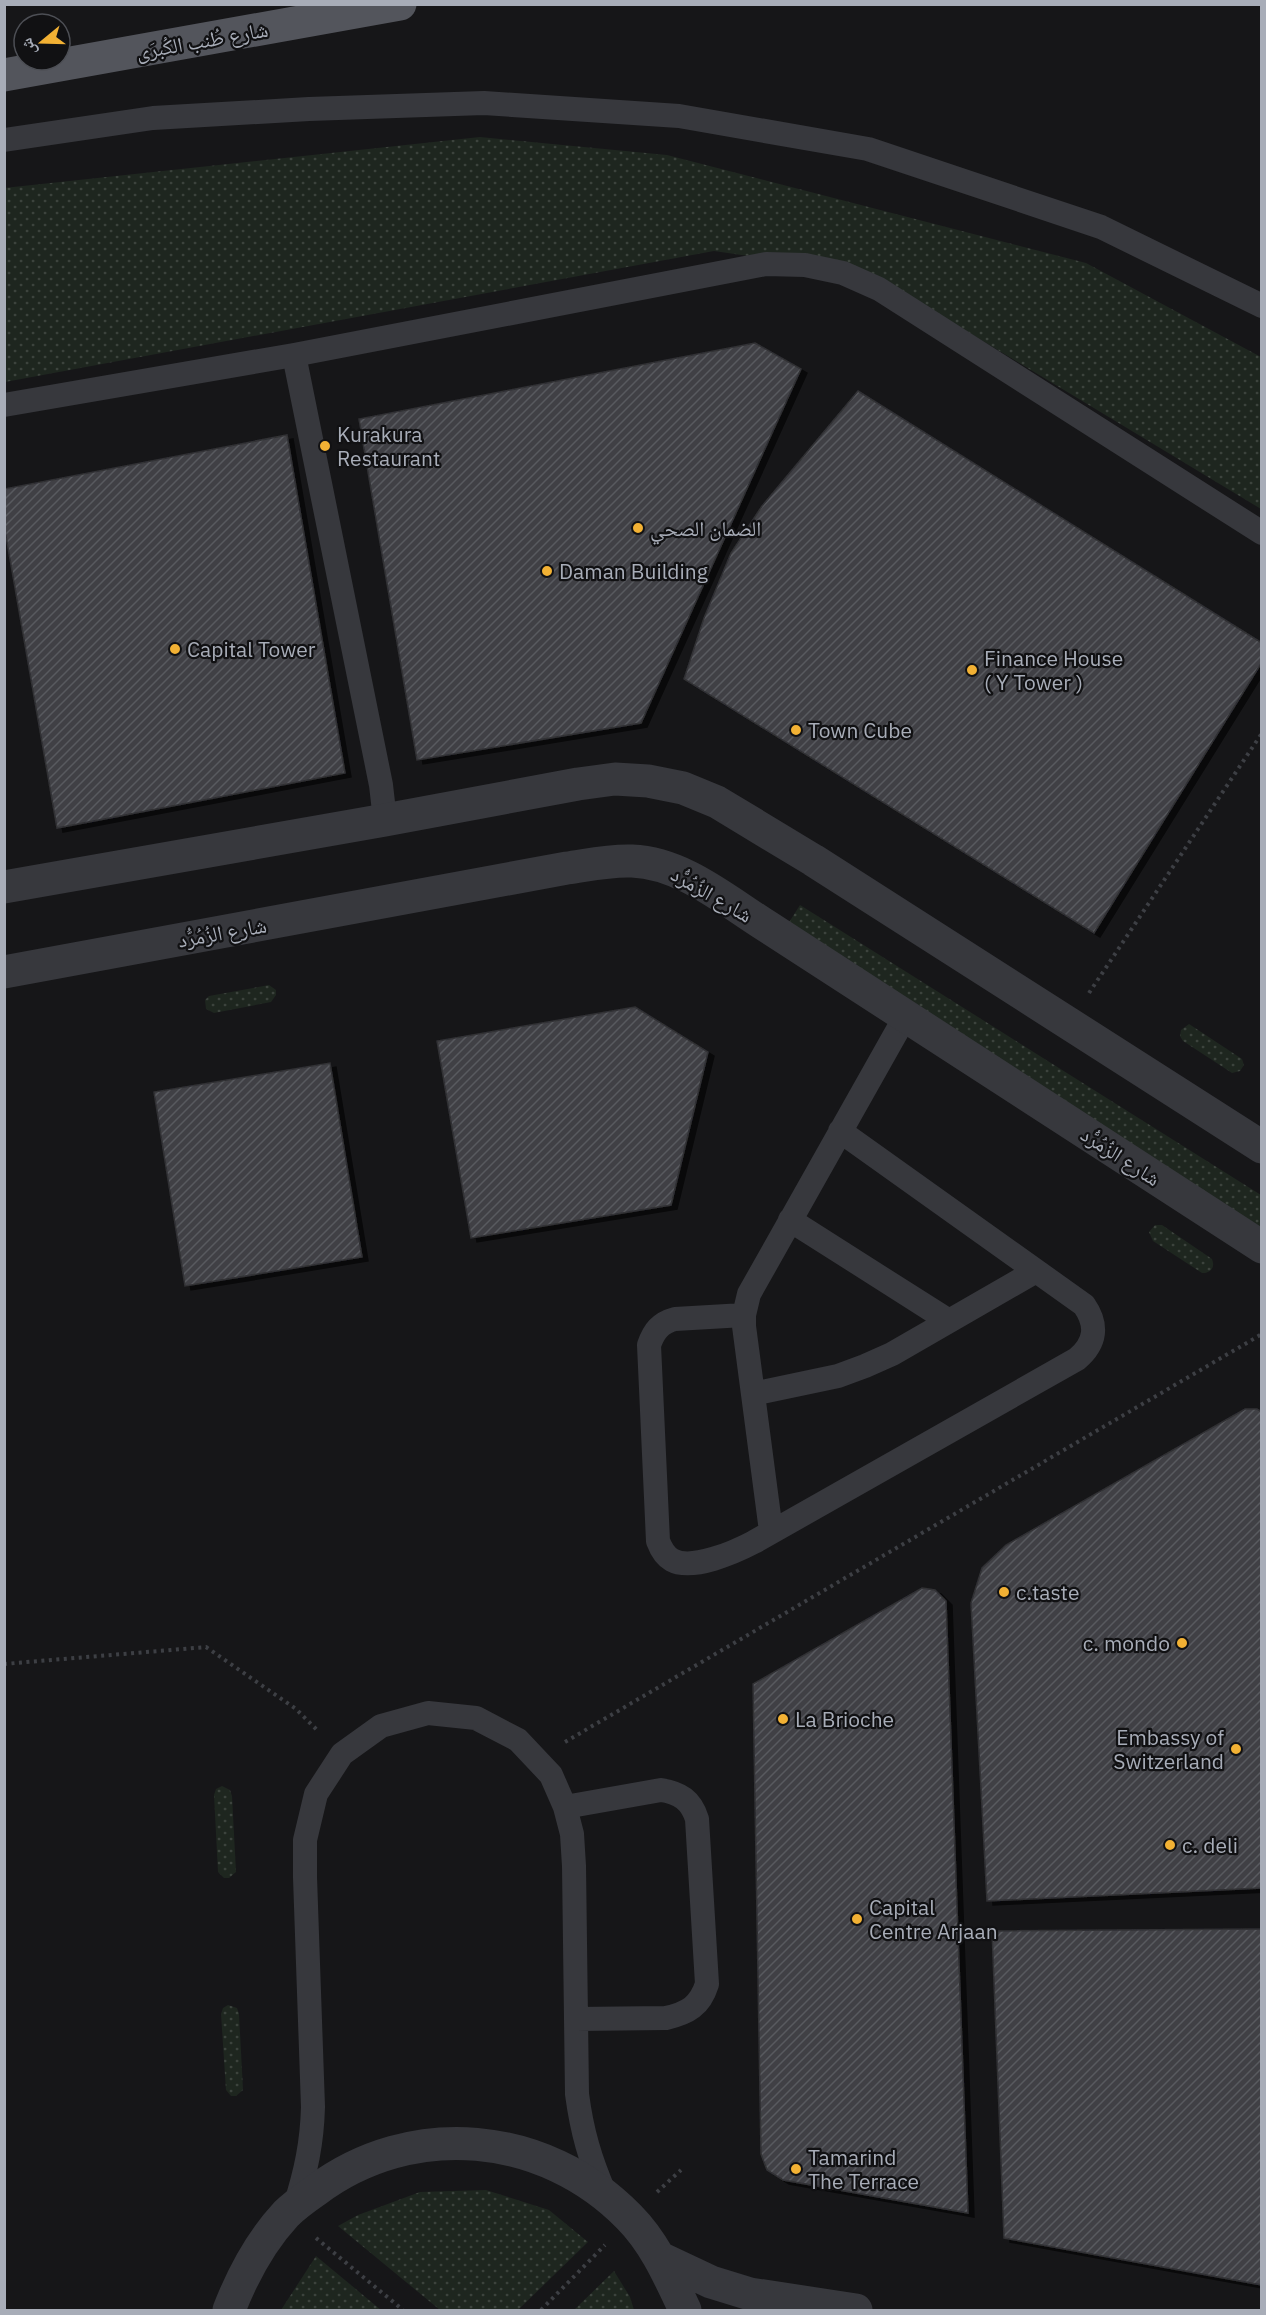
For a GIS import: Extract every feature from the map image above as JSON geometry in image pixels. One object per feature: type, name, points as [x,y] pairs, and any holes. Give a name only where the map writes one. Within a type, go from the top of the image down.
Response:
[{"type":"main road","name":"شارع طُنب الكُبرَى","points":[[4,75],[400,4]]},
{"type":"street","points":[[4,887],[578,784],[615,779],[648,781],[683,788],[717,802],[803,854],[1262,1147]]},
{"type":"street","name":"شارع الزُمُرُّد","points":[[4,972],[567,868],[630,861],[662,865],[691,878],[1262,1247]]},
{"type":"street","points":[[229,2310],[242,2277],[262,2243],[291,2210],[335,2176],[348,2169],[381,2155],[430,2144],[480,2144],[529,2154],[574,2174],[605,2194],[631,2219],[660,2258],[685,2310]]},
{"type":"street","points":[[660,2258],[711,2282],[750,2294],[856,2310]]},
{"type":"lane","points":[[4,140],[153,118],[321,108],[484,103],[679,116],[868,149],[1101,227],[1262,306]]},
{"type":"lane","points":[[4,405],[294,355],[766,264],[805,265],[843,273],[879,289],[1262,532]]},
{"type":"lane","points":[[294,355],[381,785],[386,820]]},
{"type":"lane","points":[[771,1531],[744,1315],[749,1294],[906,1017]]},
{"type":"lane","points":[[744,1315],[666,1321],[652,1335],[649,1345],[658,1541],[663,1552],[671,1560],[683,1564],[696,1563],[744,1547],[1077,1359],[1087,1351],[1093,1340],[1094,1327],[1091,1315],[1084,1305],[840,1131]]},
{"type":"lane","points":[[790,1220],[949,1321]]},
{"type":"lane","points":[[753,1394],[838,1376],[892,1354],[1036,1271]]},
{"type":"lane","points":[[291,2210],[306,2171],[312,2143],[314,2107],[305,1840],[316,1794],[342,1754],[381,1726],[428,1713],[476,1718],[518,1740],[551,1775],[566,1807],[572,1834],[574,1866],[577,2094],[590,2160],[605,2194]]},
{"type":"lane","points":[[566,1807],[661,1790],[675,1792],[688,1800],[697,1819],[707,1984],[702,1998],[693,2008],[680,2015],[666,2018],[576,2019]]},
{"type":"path","points":[[1068,1023],[1262,733]]},
{"type":"path","points":[[536,1759],[1262,1334]]},
{"type":"path","points":[[4,1664],[206,1647],[296,1709],[342,1754]]},
{"type":"path","points":[[291,2210],[403,2310]]},
{"type":"shaded area","points":[[480,137],[667,155],[1086,263],[1261,357],[1261,509],[872,274],[714,251],[5,382],[4,188]]},
{"type":"shaded area","points":[[800,905],[1261,1195],[1261,1231],[786,927]]},
{"type":"shaded area","points":[[269,985],[276,990],[276,995],[271,1002],[214,1013],[206,1009],[205,1000],[209,996]]},
{"type":"shaded area","points":[[1189,1024],[1242,1059],[1244,1065],[1240,1071],[1232,1073],[1183,1041],[1180,1036],[1181,1030]]},
{"type":"shaded area","points":[[1155,1225],[1162,1225],[1212,1259],[1211,1270],[1202,1273],[1153,1241],[1149,1232]]},
{"type":"shaded area","points":[[222,1786],[230,1790],[232,1796],[236,1872],[229,1878],[224,1878],[218,1872],[214,1795],[216,1789]]},
{"type":"shaded area","points":[[228,2005],[237,2008],[239,2014],[243,2090],[236,2096],[231,2096],[226,2090],[221,2014],[223,2008]]},
{"type":"shaded area","points":[[486,2190],[549,2210],[588,2242],[518,2310],[440,2310],[338,2226],[358,2215],[420,2192]]},
{"type":"shaded area","points":[[316,2256],[381,2310],[281,2310]]},
{"type":"shaded area","points":[[614,2271],[630,2297],[634,2310],[574,2310]]},
{"type":"building","name":"Daman Building","points":[[755,343],[801,369],[641,723],[417,760],[359,419]]},
{"type":"building","name":"Finance House ( Y Tower )","points":[[858,391],[1262,643],[1262,662],[1094,933],[684,679],[704,618],[731,553],[762,506]]},
{"type":"building","name":"Capital Tower","points":[[287,435],[345,773],[57,828],[4,525],[4,489]]},
{"type":"building","points":[[635,1007],[708,1052],[671,1205],[471,1238],[437,1041]]},
{"type":"building","points":[[330,1063],[362,1257],[185,1286],[154,1092]]},
{"type":"building","points":[[1245,1409],[1257,1409],[1262,1412],[1262,1888],[987,1901],[971,1603],[982,1568],[1006,1545]]},
{"type":"building","name":"Capital Centre Arjaan","points":[[922,1588],[935,1590],[946,1601],[968,2213],[783,2180],[767,2170],[761,2154],[753,1684]]},
{"type":"building","points":[[1262,1929],[1262,2285],[1004,2238],[992,1931]]},
{"type":"place","name":"Kurakura Restaurant","points":[[325,446]]},
{"type":"place","name":"الضمان الصحي","points":[[638,528]]},
{"type":"place","name":"Daman Building","points":[[547,571]]},
{"type":"place","name":"Capital Tower","points":[[175,649]]},
{"type":"place","name":"Finance House ( Y Tower )","points":[[972,670]]},
{"type":"place","name":"Town Cube","points":[[796,730]]},
{"type":"place","name":"c.taste","points":[[1004,1592]]},
{"type":"place","name":"c. mondo","points":[[1182,1643]]},
{"type":"place","name":"La Brioche","points":[[783,1719]]},
{"type":"place","name":"Embassy of Switzerland","points":[[1236,1749]]},
{"type":"place","name":"c. deli","points":[[1170,1845]]},
{"type":"place","name":"Capital Centre Arjaan","points":[[857,1919]]},
{"type":"place","name":"Tamarind The Terrace","points":[[796,2169]]}]
